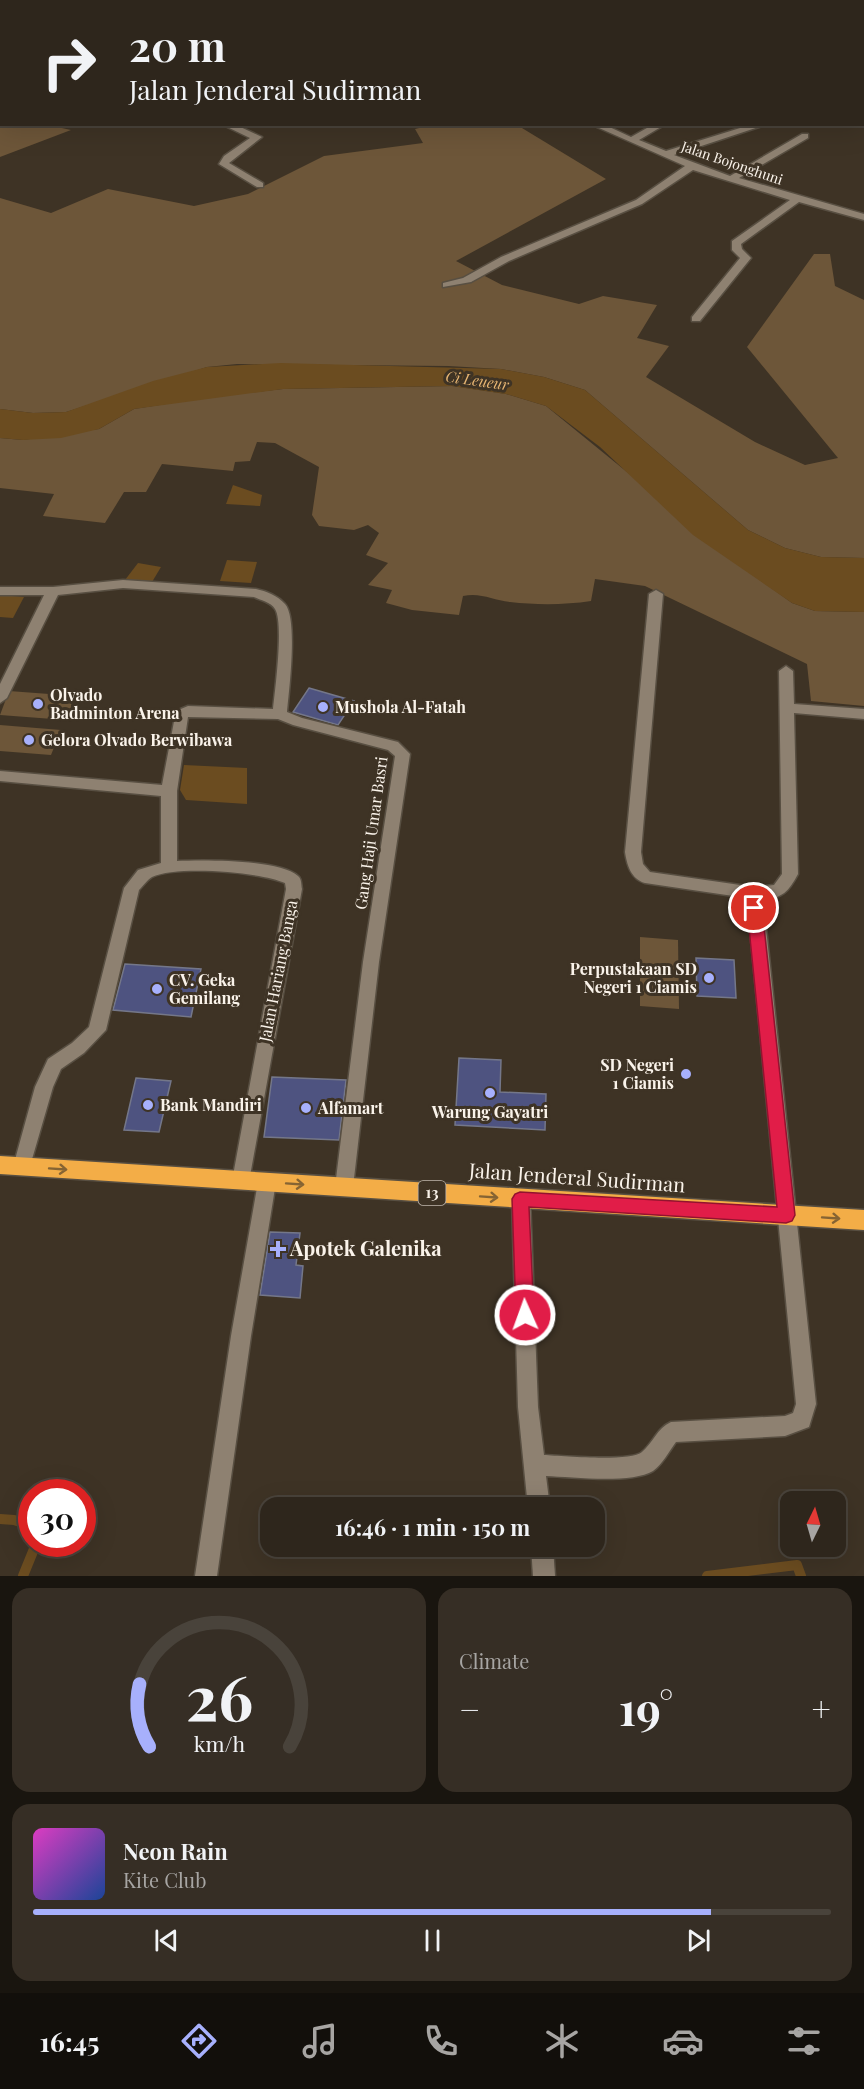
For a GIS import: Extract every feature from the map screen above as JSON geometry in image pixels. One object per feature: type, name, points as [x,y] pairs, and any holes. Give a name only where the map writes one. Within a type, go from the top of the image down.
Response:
[{"type":"highway","name":"Jalan Jenderal Sudirman","points":[[11,1166],[864,1220]]},
{"type":"street","points":[[230,126],[257,137],[256,140],[227,158],[224,164],[260,185]]},
{"type":"street","name":"Jalan Bojonghuni","points":[[599,126],[692,166],[864,217]]},
{"type":"street","points":[[632,140],[658,126]]},
{"type":"street","points":[[667,154],[758,126]]},
{"type":"street","points":[[731,179],[804,136]]},
{"type":"street","points":[[447,285],[467,280],[505,259],[639,202],[692,166]]},
{"type":"street","points":[[696,319],[746,258],[737,250],[736,243],[797,199]]},
{"type":"street","points":[[0,591],[53,591],[123,584],[256,593],[281,607],[284,619],[285,651],[280,714],[188,711],[181,714],[169,791],[169,867]]},
{"type":"street","points":[[0,698],[53,591]]},
{"type":"street","points":[[656,594],[633,852],[635,866],[645,877],[753,893],[776,893],[784,888],[790,873],[786,670]]},
{"type":"street","points":[[786,708],[864,714]]},
{"type":"street","name":"Gang Haji Umar Basri","points":[[280,714],[298,722],[393,746],[403,754],[371,962],[345,1187]]},
{"type":"street","points":[[0,776],[169,791]]},
{"type":"street","name":"Jalan Hariang Banga","points":[[11,1166],[54,1064],[78,1048],[97,1030],[132,888],[145,874],[169,867],[272,871],[285,874],[293,880],[294,890],[241,1181]]},
{"type":"street","points":[[536,1465],[624,1468],[647,1463],[671,1432],[785,1426],[802,1420],[806,1404],[753,893]]},
{"type":"street","points":[[206,1576],[241,1336],[267,1182]]},
{"type":"street","points":[[520,1199],[528,1407],[538,1497]]},
{"type":"street","points":[[543,1557],[544,1576]]},
{"type":"shaded area","points":[[0,126],[53,126],[71,130],[0,157]]},
{"type":"shaded area","points":[[428,126],[519,126],[606,179],[456,261],[502,285],[579,304],[603,296],[657,305],[637,338],[669,346],[646,377],[755,442],[805,465],[838,458],[747,347],[814,254],[830,254],[835,286],[864,300],[864,558],[821,557],[785,548],[748,530],[585,390],[544,377],[501,369],[448,366],[237,364],[207,367],[66,412],[33,413],[0,409],[0,198],[51,213],[108,189],[194,206],[248,194],[324,156],[423,143],[415,129]]},
{"type":"shaded area","points":[[452,386],[506,394],[546,406],[757,578],[792,603],[815,611],[864,612],[864,706],[811,701],[807,664],[645,586],[595,579],[591,601],[561,604],[520,603],[469,595],[463,596],[459,615],[412,610],[386,603],[392,590],[368,585],[388,563],[366,555],[379,533],[368,525],[354,530],[319,526],[312,515],[319,467],[275,443],[257,442],[250,461],[235,462],[233,471],[162,464],[146,492],[124,492],[105,523],[43,516],[54,494],[0,488],[0,438],[23,440],[99,429],[134,409],[211,397],[283,389]]},
{"type":"shaded area","name":"Olvado Badminton Arena","points":[[9,691],[76,696],[66,720],[0,715]]},
{"type":"shaded area","name":"Gelora Olvado Berwibawa","points":[[0,725],[61,730],[51,755],[0,751]]},
{"type":"shaded area","points":[[640,937],[678,940],[679,1009],[640,1006]]},
{"type":"water","name":"Ci Leueur","points":[[281,363],[501,369],[544,377],[585,390],[748,530],[785,548],[821,557],[864,558],[864,612],[815,611],[792,603],[693,535],[600,447],[546,406],[506,394],[452,386],[283,389],[134,409],[99,429],[61,438],[23,440],[0,438],[0,409],[33,413],[66,412],[153,381],[207,367]]},
{"type":"water","points":[[233,485],[262,495],[260,506],[226,504]]},
{"type":"water","points":[[227,560],[257,562],[251,583],[220,581]]},
{"type":"water","points":[[138,563],[161,567],[152,582],[125,580]]},
{"type":"water","points":[[0,595],[24,597],[13,618],[0,617]]},
{"type":"water","points":[[184,765],[247,768],[247,804],[186,800],[180,790]]},
{"type":"building","name":"Mushola Al-Fatah","points":[[309,688],[354,701],[338,725],[293,712]]},
{"type":"building","name":"Perpustakaan SD Negeri 1 Ciamis","points":[[696,958],[734,960],[736,998],[697,996]]},
{"type":"building","name":"CV. Geka Gemilang","points":[[125,964],[201,969],[191,1017],[113,1010]]},
{"type":"building","name":"Warung Gayatri","points":[[459,1058],[501,1060],[500,1092],[546,1094],[545,1130],[455,1125]]},
{"type":"building","name":"Alfamart","points":[[272,1077],[346,1080],[339,1140],[264,1137]]},
{"type":"building","name":"Bank Mandiri","points":[[136,1078],[171,1081],[159,1132],[124,1130]]},
{"type":"building","name":"Apotek Galenika","points":[[270,1232],[300,1233],[296,1265],[303,1266],[300,1298],[260,1295]]},
{"type":"waterway","points":[[0,1519],[18,1521]]},
{"type":"waterway","points":[[23,1576],[31,1557]]},
{"type":"waterway","points":[[707,1576],[797,1565],[801,1576]]},
{"type":"place","name":"Olvado Badminton Arena","points":[[38,704]]},
{"type":"place","name":"Mushola Al-Fatah","points":[[323,707]]},
{"type":"place","name":"Gelora Olvado Berwibawa","points":[[29,740]]},
{"type":"place","name":"Perpustakaan SD Negeri 1 Ciamis","points":[[709,978]]},
{"type":"place","name":"CV. Geka Gemilang","points":[[157,989]]},
{"type":"place","name":"SD Negeri 1 Ciamis","points":[[686,1074]]},
{"type":"place","name":"Warung Gayatri","points":[[490,1093]]},
{"type":"place","name":"Bank Mandiri","points":[[148,1105]]},
{"type":"place","name":"Alfamart","points":[[306,1108]]},
{"type":"place","name":"Apotek Galenika","points":[[278,1249]]},
{"type":"route","points":[[525,1315],[520,1199],[786,1215],[754,908]]}]
